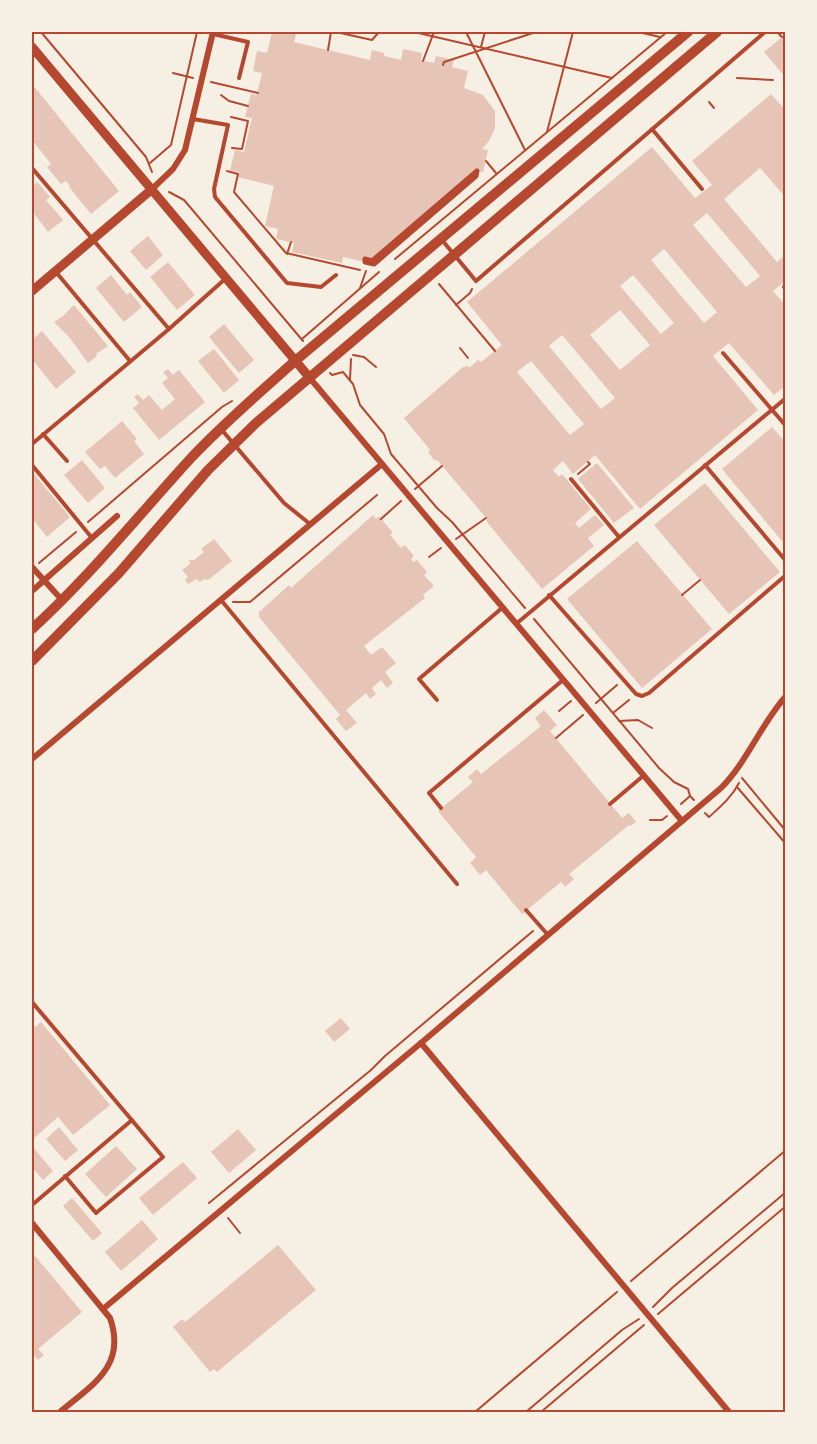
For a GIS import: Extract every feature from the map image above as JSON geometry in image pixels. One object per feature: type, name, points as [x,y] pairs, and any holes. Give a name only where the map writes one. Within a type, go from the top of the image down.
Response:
[{"type":"main road","points":[[32,629],[62,600],[221,428],[295,361],[688,32]]},
{"type":"main road","points":[[32,661],[119,573],[234,443],[717,32]]},
{"type":"street","points":[[32,291],[159,183],[181,159],[213,33]]},
{"type":"street","points":[[32,47],[682,821]]},
{"type":"street","points":[[477,171],[476,176],[374,264],[369,263],[364,262],[365,259],[372,261],[477,171]]},
{"type":"street","points":[[32,759],[382,464]]},
{"type":"street","points":[[32,591],[117,516]]},
{"type":"street","points":[[32,568],[62,600]]},
{"type":"street","points":[[103,1309],[421,1043],[729,780],[765,723],[786,696]]},
{"type":"street","points":[[421,1043],[729,1413]]},
{"type":"street","points":[[32,1224],[110,1318],[115,1341],[109,1366],[101,1378],[60,1413]]},
{"type":"lane","points":[[440,239],[476,280],[765,32]]},
{"type":"lane","points":[[213,33],[248,42],[239,78]]},
{"type":"lane","points":[[192,118],[228,125],[214,189],[215,197],[287,283],[321,287],[336,274]]},
{"type":"lane","points":[[652,129],[702,189]]},
{"type":"lane","points":[[32,168],[169,329]]},
{"type":"lane","points":[[55,271],[130,361]]},
{"type":"lane","points":[[32,444],[169,329],[225,278]]},
{"type":"lane","points":[[723,353],[786,426]]},
{"type":"lane","points":[[516,624],[786,398]]},
{"type":"lane","points":[[221,428],[284,503],[310,525]]},
{"type":"lane","points":[[44,434],[67,461]]},
{"type":"lane","points":[[32,465],[92,538]]},
{"type":"lane","points":[[705,465],[786,561]]},
{"type":"lane","points":[[571,479],[619,537]]},
{"type":"lane","points":[[549,595],[636,694],[642,696],[649,693],[786,575]]},
{"type":"lane","points":[[222,601],[457,884]]},
{"type":"lane","points":[[437,700],[419,679],[502,608]]},
{"type":"lane","points":[[441,808],[429,793],[562,680]]},
{"type":"lane","points":[[610,804],[643,776]]},
{"type":"lane","points":[[526,910],[548,935]]},
{"type":"lane","points":[[32,1002],[163,1157],[96,1213],[65,1176]]},
{"type":"lane","points":[[32,1205],[132,1120]]},
{"type":"path","points":[[42,32],[146,157],[159,183],[169,192],[184,200],[302,339],[386,267]]},
{"type":"path","points":[[150,163],[171,145],[197,32]]},
{"type":"path","points":[[328,50],[331,32]]},
{"type":"path","points":[[336,32],[372,40],[379,32]]},
{"type":"path","points":[[414,32],[612,78]]},
{"type":"path","points":[[423,61],[434,32]]},
{"type":"path","points":[[466,32],[525,150]]},
{"type":"path","points":[[481,47],[485,32]]},
{"type":"path","points":[[443,65],[444,62],[537,32]]},
{"type":"path","points":[[547,132],[573,32]]},
{"type":"path","points":[[638,32],[660,37]]},
{"type":"path","points":[[394,260],[667,32]]},
{"type":"path","points":[[777,32],[782,37]]},
{"type":"path","points":[[172,73],[194,78]]},
{"type":"path","points":[[737,78],[773,80]]},
{"type":"path","points":[[204,80],[258,93]]},
{"type":"path","points":[[221,95],[229,101],[248,106]]},
{"type":"path","points":[[709,102],[714,108]]},
{"type":"path","points":[[227,116],[248,121],[242,149],[232,147],[230,157]]},
{"type":"path","points":[[486,161],[497,174]]},
{"type":"path","points":[[230,167],[227,171],[238,174],[234,192],[287,254],[377,274]]},
{"type":"path","points":[[287,254],[291,242]]},
{"type":"path","points":[[360,288],[369,263]]},
{"type":"path","points":[[456,305],[470,293],[476,280]]},
{"type":"path","points":[[437,282],[495,351]]},
{"type":"path","points":[[460,348],[468,358]]},
{"type":"path","points":[[350,380],[352,355],[364,357],[376,367]]},
{"type":"path","points":[[332,375],[343,372],[350,380],[355,387],[360,405],[384,434],[391,454],[524,606]]},
{"type":"path","points":[[32,568],[222,407],[236,398]]},
{"type":"path","points":[[571,479],[590,464],[588,462]]},
{"type":"path","points":[[222,601],[250,602],[377,495]]},
{"type":"path","points":[[429,557],[486,518]]},
{"type":"path","points":[[682,595],[700,580]]},
{"type":"path","points":[[538,623],[659,768],[674,782],[688,789],[690,796]]},
{"type":"path","points":[[613,713],[636,694]]},
{"type":"path","points":[[619,721],[638,720],[652,728]]},
{"type":"path","points":[[699,806],[709,818],[728,799],[742,778],[786,831]]},
{"type":"path","points":[[737,787],[786,843]]},
{"type":"path","points":[[209,1203],[359,1081],[385,1056],[534,930]]},
{"type":"path","points":[[526,1413],[622,1330],[661,1301],[672,1288],[786,1192]]},
{"type":"path","points":[[541,1413],[786,1206]]},
{"type":"path","points":[[228,1218],[240,1233]]},
{"type":"building","points":[[272,32],[296,34],[294,42],[370,60],[372,50],[401,60],[403,49],[422,53],[421,60],[434,63],[436,56],[454,60],[452,67],[468,71],[464,88],[483,95],[495,111],[495,128],[482,149],[488,150],[483,172],[477,171],[374,264],[343,257],[342,263],[292,252],[294,243],[276,239],[278,229],[265,226],[274,186],[238,177],[239,172],[230,170],[235,150],[244,152],[252,118],[245,117],[251,94],[257,95],[262,73],[253,71],[257,51],[267,53]]},
{"type":"building","points":[[786,34],[786,78],[764,52]]},
{"type":"building","points":[[32,84],[119,191],[91,214],[66,181],[61,184],[47,167],[51,164],[32,140]]},
{"type":"building","points":[[771,94],[786,111],[786,198],[760,168],[724,199],[777,262],[786,254],[786,280],[773,291],[786,306],[786,385],[774,395],[729,343],[713,356],[758,410],[640,509],[595,455],[573,474],[563,461],[553,470],[559,477],[562,474],[591,509],[575,523],[579,528],[595,515],[604,525],[588,538],[594,546],[542,589],[487,522],[487,519],[438,461],[434,460],[428,452],[430,450],[404,418],[463,367],[468,366],[469,368],[478,360],[481,362],[502,345],[467,302],[652,147],[695,198],[712,185],[692,161]],"holes":[[[707,213],[760,276],[746,287],[693,225]],[[664,249],[717,312],[704,323],[651,260]],[[633,275],[674,323],[661,334],[620,286]],[[620,310],[650,345],[620,370],[590,335]],[[562,335],[615,398],[601,409],[549,346]],[[531,361],[584,424],[570,435],[517,372]]]},
{"type":"building","points":[[37,182],[50,197],[46,200],[63,220],[48,232],[32,211],[32,187]]},
{"type":"building","points":[[148,236],[163,255],[146,270],[130,251]]},
{"type":"building","points":[[168,262],[195,295],[177,310],[150,277]]},
{"type":"building","points":[[111,275],[127,295],[130,292],[142,307],[124,322],[96,288]]},
{"type":"building","points":[[74,305],[108,346],[88,363],[69,337],[54,322]]},
{"type":"building","points":[[224,324],[254,360],[239,373],[209,337]]},
{"type":"building","points":[[42,331],[76,372],[56,389],[32,359],[32,340]]},
{"type":"building","points":[[214,349],[239,380],[224,393],[198,361]]},
{"type":"building","points":[[168,369],[173,375],[179,370],[205,402],[159,440],[133,408],[139,403],[134,397],[138,394],[143,400],[149,395],[162,410],[175,399],[162,383],[168,378],[163,372]]},
{"type":"building","points":[[122,421],[137,439],[134,441],[144,454],[115,478],[105,466],[100,469],[85,452]]},
{"type":"building","points":[[772,427],[786,443],[786,546],[722,469]]},
{"type":"building","points":[[82,460],[105,488],[88,503],[64,475]]},
{"type":"building","points":[[597,463],[634,508],[614,523],[578,479]]},
{"type":"building","points":[[33,473],[70,517],[47,537],[32,518]]},
{"type":"building","points":[[705,483],[780,572],[729,614],[654,525]]},
{"type":"building","points":[[373,515],[376,519],[379,516],[393,533],[390,535],[401,548],[405,545],[414,556],[411,559],[413,562],[417,560],[427,572],[424,575],[434,586],[423,595],[425,598],[364,646],[371,655],[382,647],[396,663],[385,672],[393,683],[387,688],[381,680],[372,688],[376,694],[370,699],[366,693],[346,710],[357,723],[346,731],[336,719],[340,715],[259,617],[259,612],[289,585],[291,588]]},
{"type":"building","points":[[214,539],[232,561],[208,580],[204,579],[200,582],[197,579],[188,584],[185,580],[188,577],[182,570],[190,564],[189,560],[194,560],[204,552],[201,549]]},
{"type":"building","points":[[637,541],[712,629],[642,688],[567,599]]},
{"type":"building","points":[[544,710],[557,725],[550,731],[622,818],[629,813],[636,822],[629,825],[569,874],[574,879],[565,887],[561,882],[522,914],[486,870],[480,875],[470,863],[476,857],[438,811],[473,782],[468,777],[477,769],[481,774],[541,726],[535,718]]},
{"type":"building","points":[[341,1018],[350,1029],[334,1042],[325,1031]]},
{"type":"building","points":[[41,1022],[110,1105],[73,1135],[58,1117],[32,1140],[32,1023],[35,1027]]},
{"type":"building","points":[[59,1127],[78,1150],[65,1161],[46,1139]]},
{"type":"building","points":[[238,1129],[256,1150],[229,1173],[211,1152]]},
{"type":"building","points":[[32,1146],[53,1171],[43,1180],[32,1167]]},
{"type":"building","points":[[116,1146],[137,1169],[106,1197],[85,1174]]},
{"type":"building","points":[[183,1162],[197,1178],[153,1215],[139,1198]]},
{"type":"building","points":[[72,1198],[102,1233],[93,1241],[63,1206]]},
{"type":"building","points":[[142,1220],[158,1239],[121,1271],[105,1252]]},
{"type":"building","points":[[278,1245],[316,1290],[217,1372],[214,1369],[210,1372],[173,1327],[182,1319],[185,1322]]},
{"type":"building","points":[[35,1256],[82,1312],[38,1349],[44,1355],[38,1360],[33,1354],[32,1356],[32,1259]]}]
